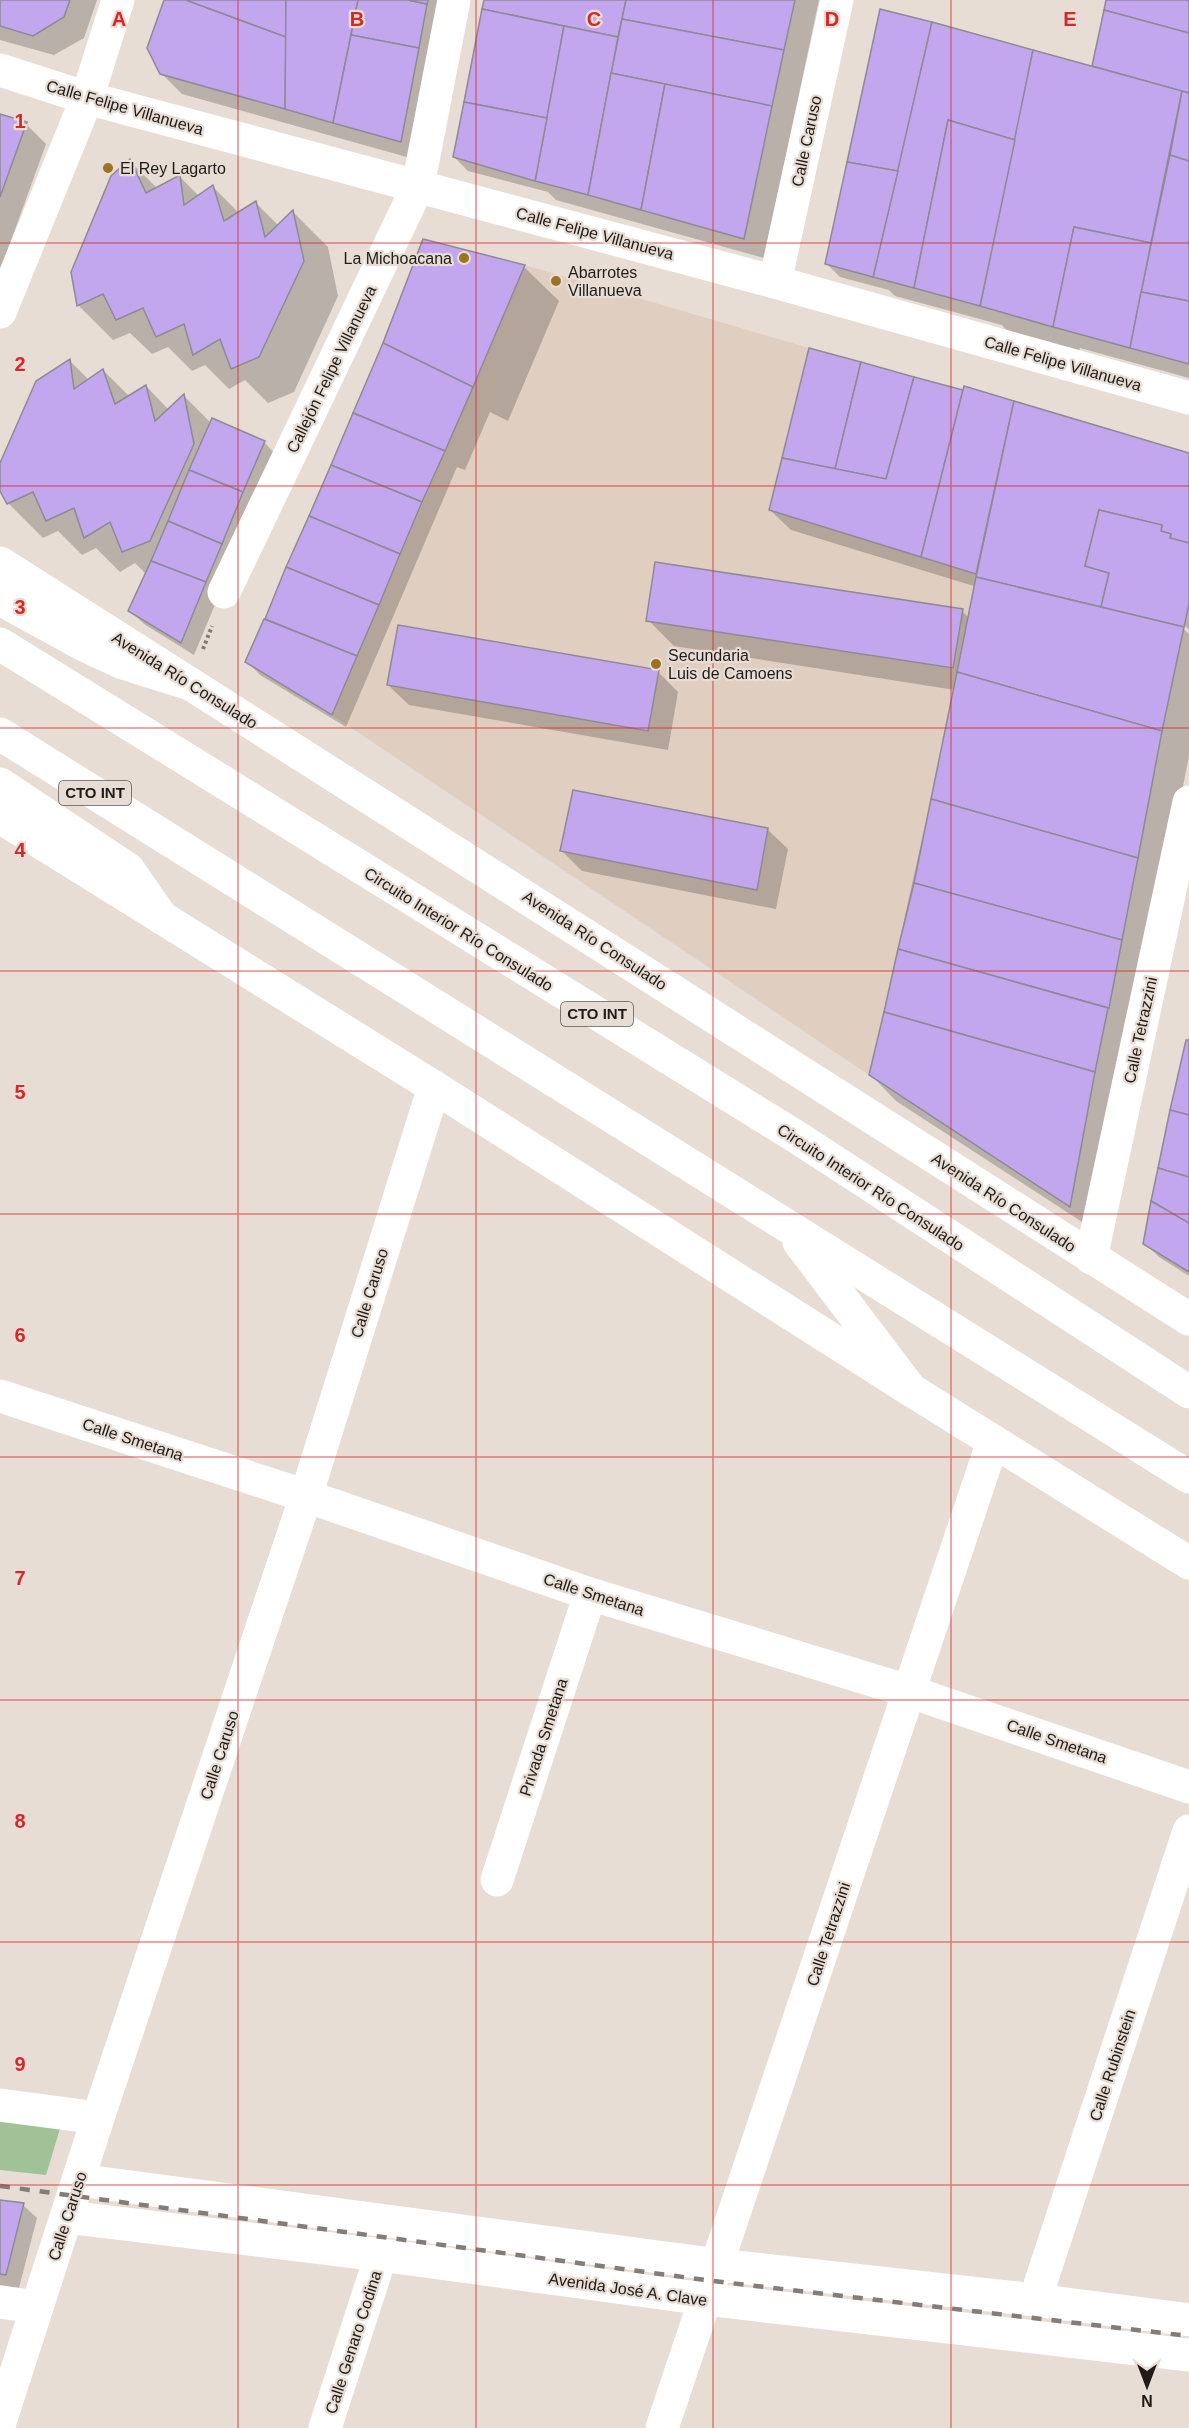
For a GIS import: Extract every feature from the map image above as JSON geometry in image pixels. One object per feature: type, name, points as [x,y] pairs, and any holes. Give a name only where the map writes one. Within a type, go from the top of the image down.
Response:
[{"type":"main road","points":[[0,312],[87,98],[118,0]]},
{"type":"main road","name":"Callejón Felipe Villanueva","points":[[224,592],[418,186],[454,0]]},
{"type":"main road","name":"Calle Caruso","points":[[775,282],[837,0]]},
{"type":"main road","name":"Calle Felipe Villanueva","points":[[0,70],[87,98],[775,282],[1189,398]]},
{"type":"main road","name":"Avenida Río Consulado","points":[[0,563],[1189,1319]]},
{"type":"main road","points":[[0,599],[84,645],[123,663],[190,684]]},
{"type":"main road","name":"Circuito Interior Río Consulado","points":[[0,644],[795,1136],[1189,1392]]},
{"type":"main road","name":"CTO INT","points":[[0,734],[1189,1477]]},
{"type":"main road","points":[[0,784],[128,869],[162,918]]},
{"type":"main road","name":"Calle Tetrazzini","points":[[1091,1258],[1178,905],[1189,802]]},
{"type":"main road","points":[[0,818],[434,1087],[911,1390],[1189,1563]]},
{"type":"main road","name":"Calle Caruso","points":[[0,2422],[98,2118],[306,1496],[434,1087]]},
{"type":"main road","points":[[787,1226],[911,1390]]},
{"type":"main road","name":"Calle Smetana","points":[[0,1396],[306,1496],[590,1594],[908,1691],[1189,1786]]},
{"type":"main road","name":"Calle Tetrazzini","points":[[662,2428],[993,1441]]},
{"type":"main road","name":"Privada Smetana","points":[[497,1880],[590,1594]]},
{"type":"main road","name":"Calle Rubinstein","points":[[1035,2300],[1189,1831]]},
{"type":"main road","points":[[0,2105],[98,2118]]},
{"type":"main road","points":[[78,2180],[718,2265],[1035,2300],[1189,2320]]},
{"type":"main road","name":"Avenida José A. Clave","points":[[67,2217],[381,2255],[705,2299],[1189,2355]]},
{"type":"main road","name":"Calle Genaro Codina","points":[[325,2428],[381,2255]]},
{"type":"main road","points":[[0,2302],[38,2307]]},
{"type":"path","points":[[190,684],[224,592]]},
{"type":"shaded area","name":"Secundaria Luis de Camoens","points":[[525,265],[809,348],[769,510],[976,574],[914,883],[869,1075],[332,715]]},
{"type":"green space","points":[[0,2114],[62,2122],[46,2175],[0,2170]]},
{"type":"building","points":[[0,0],[70,0],[64,17],[33,36],[0,26]]},
{"type":"building","points":[[164,0],[186,0],[286,37],[285,109],[160,74],[147,48]]},
{"type":"building","points":[[186,0],[286,0],[286,37]]},
{"type":"building","points":[[286,0],[358,0],[333,123],[285,109]]},
{"type":"building","points":[[358,0],[408,0],[427,4],[419,48],[351,35]]},
{"type":"building","points":[[408,0],[428,0],[427,4]]},
{"type":"building","points":[[484,0],[626,0],[618,37],[482,9]]},
{"type":"building","points":[[626,0],[795,0],[784,50],[622,19]]},
{"type":"building","points":[[1106,0],[1189,0],[1189,33],[1104,10]]},
{"type":"building","points":[[482,9],[564,26],[547,118],[464,102]]},
{"type":"building","points":[[880,9],[932,22],[898,171],[847,162]]},
{"type":"building","points":[[1104,10],[1189,33],[1189,93],[1092,66]]},
{"type":"building","points":[[622,19],[784,50],[772,106],[611,73]]},
{"type":"building","points":[[932,22],[1033,50],[1015,140],[948,120],[914,288],[873,277]]},
{"type":"building","points":[[564,26],[618,37],[588,195],[535,181]]},
{"type":"building","points":[[351,35],[419,48],[401,142],[333,123]]},
{"type":"building","points":[[1033,50],[1182,91],[1151,243],[1074,227],[1053,327],[980,306]]},
{"type":"building","points":[[611,73],[665,84],[641,210],[588,195]]},
{"type":"building","points":[[665,84],[772,106],[744,239],[641,210]]},
{"type":"building","points":[[1182,91],[1189,93],[1189,161],[1170,155]]},
{"type":"building","points":[[464,102],[547,118],[535,181],[453,157]]},
{"type":"building","points":[[0,114],[27,122],[0,197]]},
{"type":"building","points":[[948,120],[1015,140],[980,306],[914,288]]},
{"type":"building","points":[[1170,155],[1189,161],[1189,301],[1141,292]]},
{"type":"building","points":[[130,159],[146,193],[180,175],[184,205],[213,185],[224,221],[256,201],[265,237],[293,210],[304,261],[259,357],[231,369],[220,339],[193,355],[184,324],[156,337],[143,308],[116,320],[103,294],[77,306],[71,272],[111,176]]},
{"type":"building","points":[[847,162],[898,171],[873,277],[825,264]]},
{"type":"building","points":[[1074,227],[1151,243],[1130,348],[1053,327]]},
{"type":"building","points":[[423,239],[525,265],[473,387],[383,343]]},
{"type":"building","points":[[1141,292],[1189,301],[1189,364],[1130,348]]},
{"type":"building","points":[[383,343],[473,387],[445,451],[353,413]]},
{"type":"building","points":[[809,348],[861,362],[835,469],[782,458]]},
{"type":"building","points":[[70,359],[74,389],[103,369],[115,404],[146,385],[155,421],[184,394],[194,444],[150,541],[122,552],[110,522],[84,538],[74,508],[46,521],[33,492],[7,504],[0,491],[0,463],[36,381]]},
{"type":"building","points":[[861,362],[914,377],[886,479],[835,469]]},
{"type":"building","points":[[914,377],[963,390],[921,557],[769,510],[782,458],[886,479]]},
{"type":"building","points":[[964,386],[1014,401],[976,574],[921,557]]},
{"type":"building","points":[[1014,401],[1189,453],[1189,543],[1170,538],[1171,534],[1161,531],[1162,525],[1099,510],[1085,566],[1109,573],[1101,607],[976,577]]},
{"type":"building","points":[[353,413],[445,451],[422,502],[331,465]]},
{"type":"building","points":[[212,418],[265,441],[243,492],[189,470]]},
{"type":"building","points":[[331,465],[422,502],[400,554],[309,516]]},
{"type":"building","points":[[189,470],[243,492],[222,544],[168,521]]},
{"type":"building","points":[[1099,510],[1162,525],[1161,531],[1171,534],[1170,538],[1189,543],[1189,604],[1184,627],[1101,607],[1109,573],[1085,566]]},
{"type":"building","points":[[309,516],[400,554],[379,605],[286,567]]},
{"type":"building","points":[[168,521],[222,544],[206,582],[151,561]]},
{"type":"building","points":[[151,561],[206,582],[181,643],[128,611]]},
{"type":"building","points":[[655,562],[963,609],[953,668],[646,621]]},
{"type":"building","points":[[286,567],[379,605],[357,656],[265,619]]},
{"type":"building","points":[[976,577],[1184,627],[1162,731],[957,672]]},
{"type":"building","points":[[264,619],[357,656],[332,715],[245,662]]},
{"type":"building","points":[[398,625],[659,670],[648,731],[387,685]]},
{"type":"building","points":[[957,672],[1162,731],[1138,858],[931,799]]},
{"type":"building","points":[[573,790],[768,828],[757,890],[560,851]]},
{"type":"building","points":[[931,799],[1138,858],[1122,940],[914,883]]},
{"type":"building","points":[[914,883],[1122,940],[1109,1008],[898,949]]},
{"type":"building","points":[[898,949],[1108,1008],[1095,1072],[884,1012]]},
{"type":"building","points":[[884,1012],[1095,1072],[1070,1207],[869,1075]]},
{"type":"building","points":[[1186,1040],[1189,1040],[1189,1115],[1170,1110]]},
{"type":"building","points":[[1170,1110],[1189,1115],[1189,1177],[1158,1168]]},
{"type":"building","points":[[1158,1168],[1189,1177],[1189,1223],[1151,1201]]},
{"type":"building","points":[[1151,1201],[1189,1223],[1189,1272],[1143,1244]]},
{"type":"building","points":[[0,2200],[24,2203],[6,2275],[0,2274]]},
{"type":"railway","points":[[0,2186],[713,2281],[1189,2336]]},
{"type":"place","name":"El Rey Lagarto","points":[[108,168]]},
{"type":"place","name":"La Michoacana","points":[[464,258]]},
{"type":"place","name":"Abarrotes Villanueva","points":[[556,281]]},
{"type":"place","name":"Secundaria Luis de Camoens","points":[[656,664]]}]
